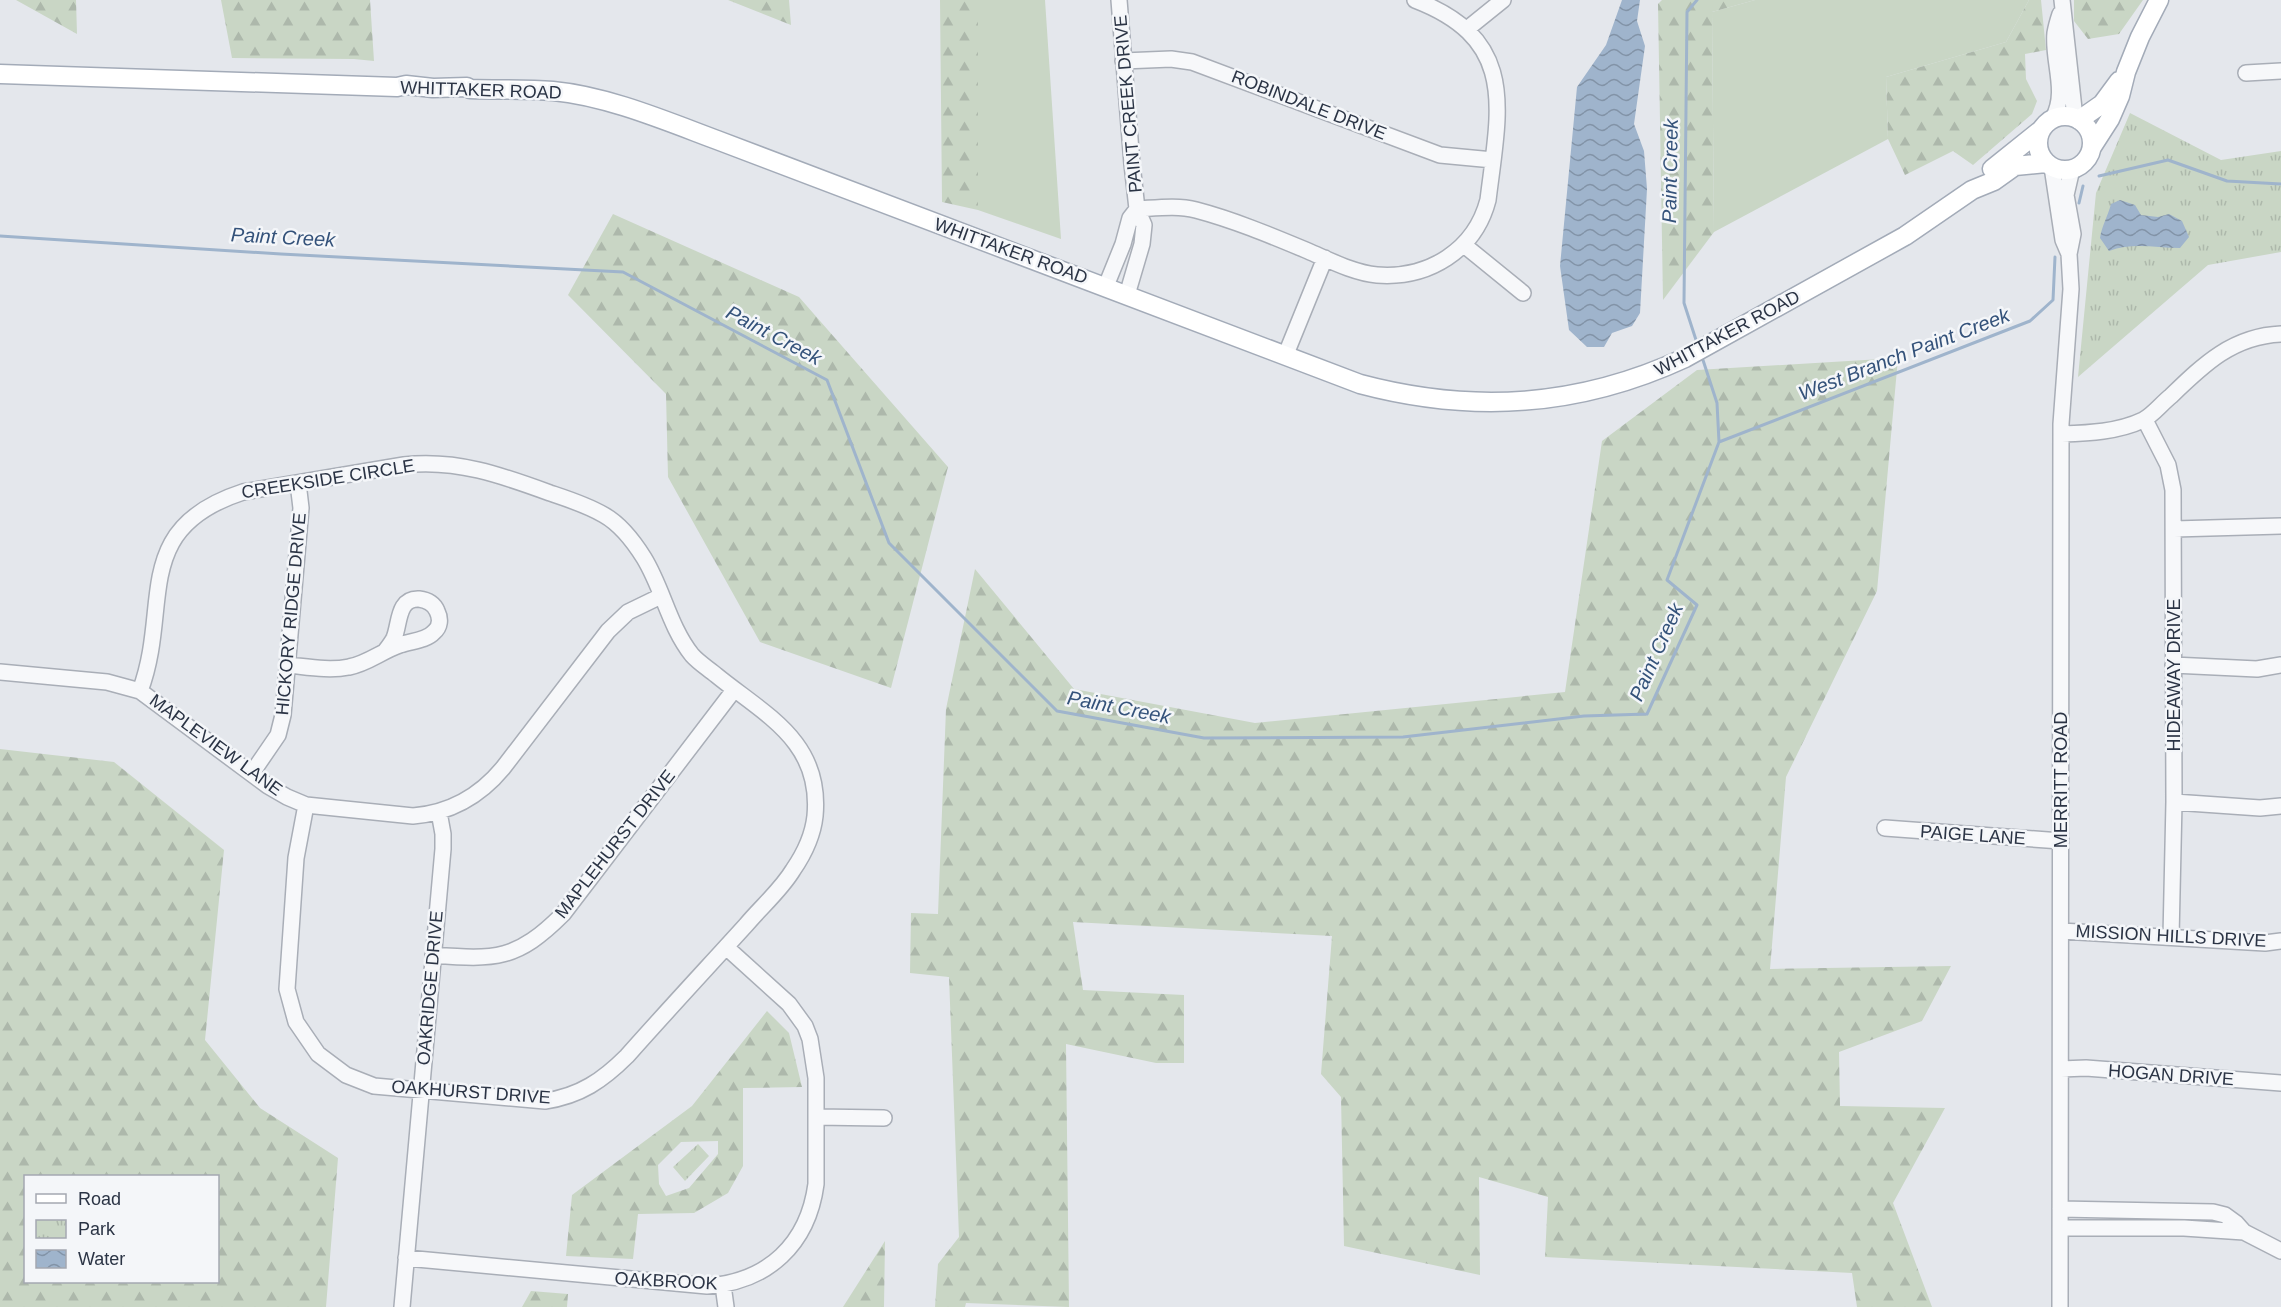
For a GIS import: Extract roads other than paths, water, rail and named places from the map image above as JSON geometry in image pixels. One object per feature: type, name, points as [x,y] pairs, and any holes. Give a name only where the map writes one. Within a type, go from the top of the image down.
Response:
[{"type":"main road","points":[[2092,147],[2090,131],[2077,119],[2061,116],[2048,123],[2038,143],[2042,157],[2058,170],[2072,169],[2085,161],[2110,119],[2140,37],[2159,0]]},
{"type":"main road","points":[[2077,119],[2102,104],[2126,72]]},
{"type":"main road","name":"WHITTAKER ROAD","points":[[0,74],[406,85],[566,93],[618,106],[675,125],[1329,372],[1389,392],[1454,401],[1495,403],[1558,398],[1586,393],[1653,373],[1685,358],[1905,236],[1972,190],[1994,181],[2015,166],[2049,165]]},
{"type":"main road","name":"WHITTAKER ROAD","points":[[1972,190],[1987,173],[2048,123]]},
{"type":"street","name":"PAINT CREEK DRIVE","points":[[1119,0],[1137,209],[1142,217],[1144,233],[1127,295]]},
{"type":"street","points":[[1137,209],[1193,209],[1366,273],[1403,275],[1439,264],[1464,245],[1484,217],[1493,160],[1498,102],[1495,78],[1485,52],[1467,29],[1437,9],[1415,0]]},
{"type":"street","points":[[1467,29],[1503,0]]},
{"type":"street","points":[[2062,4],[2067,63],[2077,119]]},
{"type":"street","points":[[2048,123],[2060,96],[2055,32],[2062,4]]},
{"type":"street","name":"ROBINDALE DRIVE","points":[[1123,61],[1171,59],[1192,62],[1440,155],[1493,160]]},
{"type":"street","points":[[2246,74],[2281,70]]},
{"type":"street","name":"MERRITT ROAD","points":[[2049,165],[2063,240],[2069,254]]},
{"type":"street","name":"MERRITT ROAD","points":[[2061,1307],[2061,434],[2071,289],[2069,254],[2073,234],[2066,195],[2072,169]]},
{"type":"street","name":"PAINT CREEK DRIVE","points":[[1106,286],[1123,244],[1130,218],[1137,209]]},
{"type":"street","points":[[1464,245],[1523,293]]},
{"type":"street","points":[[1286,354],[1325,258]]},
{"type":"street","points":[[2061,434],[2104,431],[2145,420],[2201,367],[2233,345],[2262,335],[2281,334]]},
{"type":"street","name":"HIDEAWAY DRIVE","points":[[2145,420],[2161,449],[2172,478],[2174,802],[2171,937]]},
{"type":"street","name":"CREEKSIDE CIRCLE","points":[[140,691],[151,658],[160,573],[166,555],[177,536],[203,510],[243,492],[417,464],[463,466],[494,472],[589,507],[606,516],[625,532],[644,558],[679,635],[693,656],[734,690]]},
{"type":"street","name":"HICKORY RIDGE DRIVE","points":[[252,773],[278,735],[283,715],[301,508],[298,483]]},
{"type":"street","points":[[2174,529],[2281,526]]},
{"type":"street","name":"MAPLEVIEW LANE","points":[[0,672],[107,682],[140,691],[287,797],[306,805],[413,816],[439,812],[471,799],[494,779],[608,631],[628,612],[661,596]]},
{"type":"street","points":[[288,665],[324,668],[349,667],[369,660],[386,650]]},
{"type":"street","points":[[2173,665],[2257,669],[2281,665]]},
{"type":"street","name":"OAKHURST DRIVE","points":[[306,805],[296,858],[287,989],[296,1022],[318,1054],[346,1075],[374,1086],[545,1101],[557,1099],[590,1087],[606,1077],[627,1056],[792,873],[812,832],[815,798],[809,770],[798,746],[769,714],[734,690]]},
{"type":"street","name":"MAPLEHURST DRIVE","points":[[433,955],[489,957],[526,946],[544,934],[563,914],[734,690]]},
{"type":"street","points":[[2174,802],[2260,808],[2281,806]]},
{"type":"street","name":"OAKRIDGE DRIVE","points":[[402,1307],[443,849],[439,812]]},
{"type":"street","name":"PAIGE LANE","points":[[1885,828],[2061,842]]},
{"type":"street","name":"MISSION HILLS DRIVE","points":[[2061,931],[2265,943],[2281,941]]},
{"type":"street","name":"OAKBROOK","points":[[406,1258],[692,1286],[723,1285],[755,1274],[769,1267],[786,1252],[800,1234],[811,1212],[815,1192],[814,1055],[805,1026],[789,1004],[726,947]]},
{"type":"street","name":"HOGAN DRIVE","points":[[2061,1069],[2084,1068],[2281,1083]]},
{"type":"street","points":[[816,1117],[884,1118]]},
{"type":"street","points":[[2060,1209],[2212,1212],[2225,1215],[2236,1222],[2244,1232]]},
{"type":"street","points":[[2060,1228],[2184,1228],[2244,1232],[2281,1251]]},
{"type":"street","points":[[723,1285],[726,1307]]},
{"type":"water","points":[[1622,0],[1640,0],[1637,21],[1645,46],[1634,124],[1644,151],[1647,189],[1640,313],[1632,326],[1612,333],[1604,347],[1587,347],[1569,330],[1560,266],[1577,87],[1606,45]]},
{"type":"water","points":[[2120,200],[2135,205],[2141,215],[2158,217],[2169,214],[2182,221],[2189,237],[2180,248],[2135,246],[2109,251],[2100,238],[2101,233],[2111,204]]},
{"type":"waterway","name":"Paint Creek","points":[[1697,0],[1687,12],[1684,303],[1697,343]]},
{"type":"waterway","name":"West Branch Paint Creek","points":[[2099,176],[2168,160],[2227,181],[2281,184]]},
{"type":"waterway","name":"West Branch Paint Creek","points":[[2079,203],[2083,186]]},
{"type":"waterway","name":"Paint Creek","points":[[0,236],[623,272],[827,380],[889,543],[1057,711],[1204,738],[1403,737],[1584,716],[1647,714],[1697,605],[1667,580],[1719,442],[1717,403],[1702,357]]},
{"type":"waterway","name":"West Branch Paint Creek","points":[[1719,442],[2030,321],[2053,300],[2055,257]]}]
